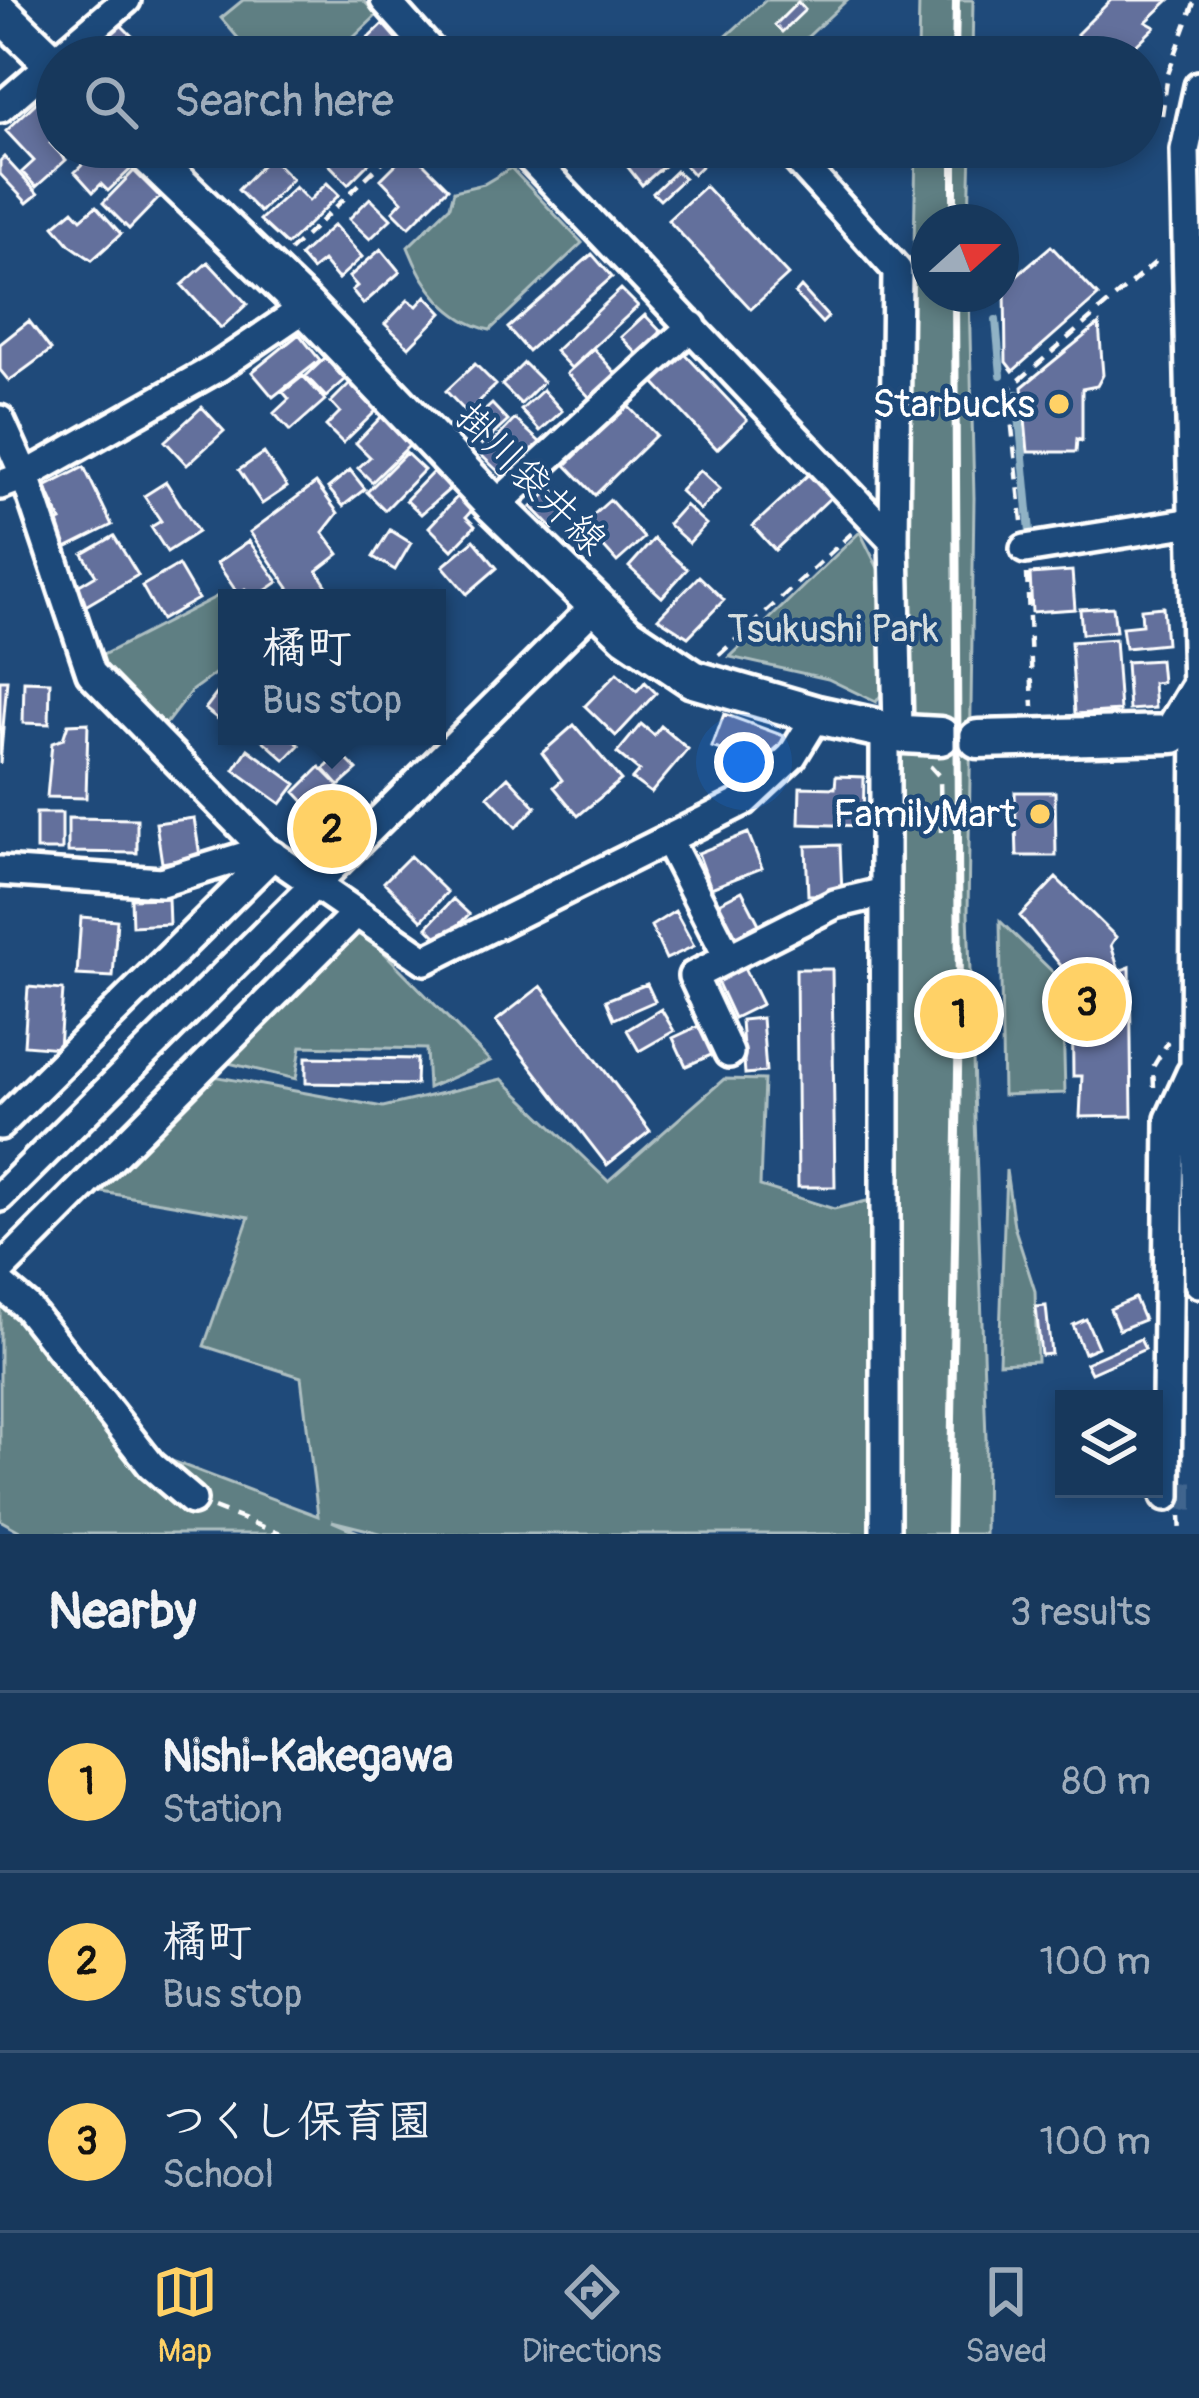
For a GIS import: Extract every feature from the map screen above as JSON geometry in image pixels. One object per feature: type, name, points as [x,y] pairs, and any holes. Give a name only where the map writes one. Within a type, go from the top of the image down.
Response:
[{"type":"main road","points":[[0,12],[36,47]]},
{"type":"main road","name":"掛川袋井線","points":[[162,168],[626,634],[693,680],[817,716],[940,736]]},
{"type":"main road","points":[[978,739],[1172,734],[1198,694]]},
{"type":"street","points":[[85,36],[125,0]]},
{"type":"street","points":[[385,0],[417,36]]},
{"type":"street","points":[[0,108],[36,79]]},
{"type":"street","points":[[1199,86],[1185,150],[1196,521],[1199,1282]]},
{"type":"street","points":[[540,168],[894,541]]},
{"type":"street","points":[[805,168],[897,270],[885,892],[885,1534]]},
{"type":"street","points":[[13,481],[218,367],[306,308]]},
{"type":"street","points":[[495,506],[692,326]]},
{"type":"street","points":[[0,420],[13,481],[92,673],[269,852],[425,960],[744,802],[792,756],[817,716]]},
{"type":"street","points":[[1025,549],[1196,521]]},
{"type":"street","points":[[0,1197],[597,604]]},
{"type":"street","points":[[668,840],[728,957]]},
{"type":"street","points":[[0,871],[161,882],[269,852]]},
{"type":"street","points":[[0,1125],[269,852]]},
{"type":"street","points":[[729,1053],[693,976],[835,904],[885,892]]},
{"type":"street","points":[[0,1270],[356,913]]},
{"type":"street","points":[[1173,1504],[1169,1118],[1197,1070]]},
{"type":"street","points":[[0,1284],[27,1307],[151,1466],[192,1500]]},
{"type":"path","points":[[269,272],[376,168]]},
{"type":"path","points":[[1034,737],[1025,549],[1009,390],[1185,236]]},
{"type":"path","points":[[693,680],[870,515]]},
{"type":"path","points":[[940,778],[941,832]]},
{"type":"path","points":[[192,1500],[281,1534]]},
{"type":"path","points":[[1173,1504],[1181,1534]]},
{"type":"green space","points":[[243,0],[363,0],[377,15],[355,36],[236,36],[221,18]]},
{"type":"green space","points":[[766,0],[847,0],[808,36],[727,36]]},
{"type":"green space","points":[[919,0],[973,0],[972,36],[918,36]]},
{"type":"green space","points":[[511,168],[582,243],[490,330],[462,319],[439,300],[408,247],[450,206],[454,191],[484,184]]},
{"type":"green space","points":[[916,168],[970,168],[969,204],[915,204]]},
{"type":"green space","points":[[913,312],[969,312],[974,498],[968,913],[985,1534],[891,1534],[894,762],[904,754]]},
{"type":"green space","name":"Tsukushi Park","points":[[860,532],[880,572],[884,691],[876,702],[828,679],[730,657]]},
{"type":"green space","points":[[218,596],[218,672],[191,691],[162,729],[99,657]]},
{"type":"green space","points":[[1000,921],[1062,981],[1065,1093],[1003,1095]]},
{"type":"green space","points":[[360,928],[490,1061],[428,1088],[426,1049],[301,1046],[296,1079],[220,1061]]},
{"type":"green space","points":[[213,1076],[383,1107],[502,1079],[608,1181],[724,1079],[764,1080],[760,1186],[834,1209],[871,1200],[878,1534],[384,1534],[332,1521],[362,1534],[25,1534],[0,1520],[0,1297],[60,1335],[164,1458],[318,1516],[301,1377],[204,1346],[249,1217],[96,1191]]},
{"type":"green space","points":[[1006,1170],[1014,1226],[1035,1291],[1037,1361],[999,1363]]},
{"type":"building","points":[[1111,0],[1169,0],[1146,22],[1155,27],[1146,36],[1077,34]]},
{"type":"building","points":[[798,2],[805,10],[782,32],[775,25]]},
{"type":"building","points":[[120,24],[132,36],[107,36]]},
{"type":"building","points":[[383,24],[394,36],[370,36]]},
{"type":"building","points":[[36,103],[36,168],[57,168],[36,187],[22,172],[34,161],[6,131]]},
{"type":"building","points":[[4,157],[38,194],[27,203],[0,174]]},
{"type":"building","points":[[79,168],[131,169],[108,191],[101,184],[93,192],[75,172]]},
{"type":"building","points":[[259,168],[281,168],[292,179],[260,212],[238,190]]},
{"type":"building","points":[[333,168],[364,168],[348,184]]},
{"type":"building","points":[[392,168],[428,168],[448,188],[409,227],[393,211],[402,201],[381,179]]},
{"type":"building","points":[[629,168],[661,168],[642,185]]},
{"type":"building","points":[[134,171],[160,197],[129,229],[103,203]]},
{"type":"building","points":[[676,171],[684,178],[660,200],[653,193]]},
{"type":"building","points":[[327,183],[339,195],[287,245],[260,220],[295,187],[309,201]]},
{"type":"building","points":[[705,186],[788,275],[751,309],[668,220]]},
{"type":"building","points":[[370,198],[391,219],[370,239],[349,219]]},
{"type":"building","points":[[96,206],[121,234],[92,260],[54,226],[73,210],[81,219]]},
{"type":"building","points":[[334,225],[362,257],[338,279],[323,261],[312,270],[300,256]]},
{"type":"building","points":[[1051,246],[1098,296],[1013,371],[1006,362],[1005,312],[1019,312],[1019,273]]},
{"type":"building","points":[[381,249],[400,272],[363,304],[349,277]]},
{"type":"building","points":[[592,254],[612,277],[528,351],[508,328]]},
{"type":"building","points":[[208,262],[247,304],[221,328],[182,285]]},
{"type":"building","points":[[801,287],[828,317],[822,323],[795,294]]},
{"type":"building","points":[[621,289],[638,306],[571,368],[555,351]]},
{"type":"building","points":[[426,296],[442,313],[409,347],[385,324],[408,300],[417,306]]},
{"type":"building","points":[[645,315],[665,336],[642,359],[621,337]]},
{"type":"building","points":[[29,321],[51,350],[9,381],[0,370],[0,344]]},
{"type":"building","points":[[1099,324],[1103,375],[1097,386],[1082,389],[1082,441],[1077,439],[1076,452],[1028,452],[1022,387]]},
{"type":"building","points":[[299,334],[320,360],[273,397],[252,372]]},
{"type":"building","points":[[594,349],[617,375],[591,399],[567,373]]},
{"type":"building","points":[[683,352],[747,420],[717,449],[653,381]]},
{"type":"building","points":[[325,358],[345,380],[326,397],[306,376]]},
{"type":"building","points":[[524,363],[543,382],[521,404],[502,385]]},
{"type":"building","points":[[475,364],[496,385],[467,413],[446,391]]},
{"type":"building","points":[[303,376],[325,400],[290,431],[274,413],[289,399],[283,392]]},
{"type":"building","points":[[351,382],[378,409],[343,443],[326,426],[340,412],[331,402]]},
{"type":"building","points":[[543,390],[562,411],[540,431],[521,410]]},
{"type":"building","points":[[492,404],[508,421],[482,445],[466,428]]},
{"type":"building","points":[[627,405],[656,435],[595,495],[566,465]]},
{"type":"building","points":[[202,407],[224,431],[187,465],[165,441]]},
{"type":"building","points":[[384,414],[411,444],[372,482],[358,468],[370,457],[356,443]]},
{"type":"building","points":[[515,419],[542,444],[507,480],[481,455]]},
{"type":"building","points":[[264,453],[287,487],[262,504],[239,470]]},
{"type":"building","points":[[406,453],[424,470],[385,510],[367,492]]},
{"type":"building","points":[[84,467],[112,525],[64,549],[52,525],[61,521],[45,487]]},
{"type":"building","points":[[350,470],[365,489],[343,506],[328,488]]},
{"type":"building","points":[[435,470],[451,488],[421,514],[406,500]]},
{"type":"building","points":[[700,470],[720,489],[700,510],[680,491]]},
{"type":"building","points":[[809,474],[831,497],[775,550],[753,526]]},
{"type":"building","points":[[166,482],[198,532],[167,552],[151,527],[161,521],[144,496]]},
{"type":"building","points":[[316,483],[338,513],[323,532],[339,554],[317,571],[328,588],[290,589],[250,532]]},
{"type":"building","points":[[552,488],[573,510],[553,529],[532,507]]},
{"type":"building","points":[[459,495],[473,509],[466,517],[475,526],[452,550],[429,527]]},
{"type":"building","points":[[610,500],[644,538],[617,562],[583,524]]},
{"type":"building","points":[[685,505],[706,524],[689,543],[668,524]]},
{"type":"building","points":[[390,530],[411,543],[395,570],[373,557]]},
{"type":"building","points":[[114,536],[138,575],[82,608],[71,590],[96,575],[83,554]]},
{"type":"building","points":[[654,539],[687,569],[662,597],[629,567]]},
{"type":"building","points":[[474,540],[497,568],[467,594],[443,566]]},
{"type":"building","points":[[249,541],[278,582],[268,589],[235,589],[217,563]]},
{"type":"building","points":[[178,565],[198,599],[161,620],[142,586]]},
{"type":"building","points":[[1072,571],[1075,609],[1032,612],[1030,574]]},
{"type":"building","points":[[699,576],[724,600],[688,637],[658,618]]},
{"type":"building","points":[[1113,607],[1116,631],[1082,634],[1080,609]]},
{"type":"building","points":[[1163,607],[1166,644],[1125,648],[1122,627],[1142,625],[1141,609]]},
{"type":"building","points":[[1115,639],[1120,711],[1075,714],[1071,642]]},
{"type":"building","points":[[1160,660],[1162,682],[1153,683],[1155,708],[1129,710],[1126,662]]},
{"type":"building","points":[[617,673],[637,691],[645,682],[656,693],[616,736],[585,706]]},
{"type":"building","points":[[0,680],[7,680],[0,764]]},
{"type":"building","points":[[24,681],[50,682],[49,724],[23,723]]},
{"type":"building","points":[[218,692],[218,719],[205,709]]},
{"type":"building","points":[[724,714],[784,736],[777,757],[764,752],[759,764],[712,747]]},
{"type":"building","points":[[88,723],[86,798],[47,797],[52,743],[63,739],[68,724]]},
{"type":"building","points":[[641,724],[654,735],[661,726],[688,749],[651,793],[632,779],[639,771],[617,753]]},
{"type":"building","points":[[574,725],[621,780],[578,816],[554,787],[562,780],[542,753]]},
{"type":"building","points":[[268,745],[299,745],[285,760]]},
{"type":"building","points":[[248,749],[296,784],[281,804],[234,770]]},
{"type":"building","points":[[340,753],[357,770],[339,786],[324,769]]},
{"type":"building","points":[[320,767],[339,786],[314,812],[295,792]]},
{"type":"building","points":[[836,776],[864,777],[863,826],[799,824],[800,787],[835,788]]},
{"type":"building","points":[[508,777],[536,807],[516,827],[488,796]]},
{"type":"building","points":[[1015,792],[1055,792],[1056,856],[1017,856]]},
{"type":"building","points":[[36,813],[62,813],[62,850],[36,850]]},
{"type":"building","points":[[68,818],[137,819],[137,853],[68,852]]},
{"type":"building","points":[[194,818],[200,856],[162,863],[156,823]]},
{"type":"building","points":[[748,833],[762,868],[711,888],[698,853]]},
{"type":"building","points":[[840,845],[842,894],[808,895],[806,846]]},
{"type":"building","points":[[410,856],[447,892],[422,920],[384,882]]},
{"type":"building","points":[[1056,878],[1116,937],[1111,945],[1119,971],[1130,967],[1132,1116],[1080,1117],[1082,1076],[1073,1076],[1072,979],[1020,916]]},
{"type":"building","points":[[742,891],[759,924],[733,938],[715,905]]},
{"type":"building","points":[[168,898],[169,924],[132,926],[131,899]]},
{"type":"building","points":[[453,899],[469,914],[442,942],[427,927]]},
{"type":"building","points":[[675,911],[694,946],[666,959],[651,926]]},
{"type":"building","points":[[81,917],[117,920],[113,977],[77,975]]},
{"type":"building","points":[[742,964],[762,1004],[734,1018],[715,977]]},
{"type":"building","points":[[796,969],[832,969],[835,1187],[798,1187]]},
{"type":"building","points":[[647,984],[655,1001],[614,1019],[606,1000]]},
{"type":"building","points":[[541,986],[650,1131],[607,1165],[496,1021]]},
{"type":"building","points":[[28,987],[63,990],[59,1048],[24,1045]]},
{"type":"building","points":[[661,1009],[674,1031],[639,1051],[627,1030]]},
{"type":"building","points":[[762,1018],[766,1072],[745,1074],[741,1020]]},
{"type":"building","points":[[703,1024],[716,1053],[686,1066],[673,1038]]},
{"type":"building","points":[[306,1057],[417,1059],[416,1085],[306,1083]]},
{"type":"building","points":[[1135,1298],[1144,1320],[1119,1330],[1110,1309]]},
{"type":"building","points":[[1046,1306],[1051,1354],[1041,1355],[1036,1307]]},
{"type":"building","points":[[1086,1319],[1098,1347],[1084,1353],[1073,1325]]},
{"type":"building","points":[[1140,1339],[1145,1349],[1091,1373],[1086,1363]]},
{"type":"waterway","points":[[996,320],[1001,375]]},
{"type":"waterway","points":[[1017,394],[1034,541]]},
{"type":"tunnel","points":[[1166,1496],[1199,1496]]},
{"type":"railway","points":[[955,36],[956,0]]},
{"type":"railway","points":[[954,168],[954,204]]},
{"type":"railway","points":[[950,1534],[959,1014],[955,312]]},
{"type":"place","name":"Starbucks","points":[[1059,404]]},
{"type":"place","name":"FamilyMart","points":[[1040,814]]},
{"type":"place","name":"橘町","points":[[332,829]]},
{"type":"place","name":"つくし保育園","points":[[1087,1002]]},
{"type":"place","name":"Nishi-Kakegawa","points":[[959,1014]]}]
